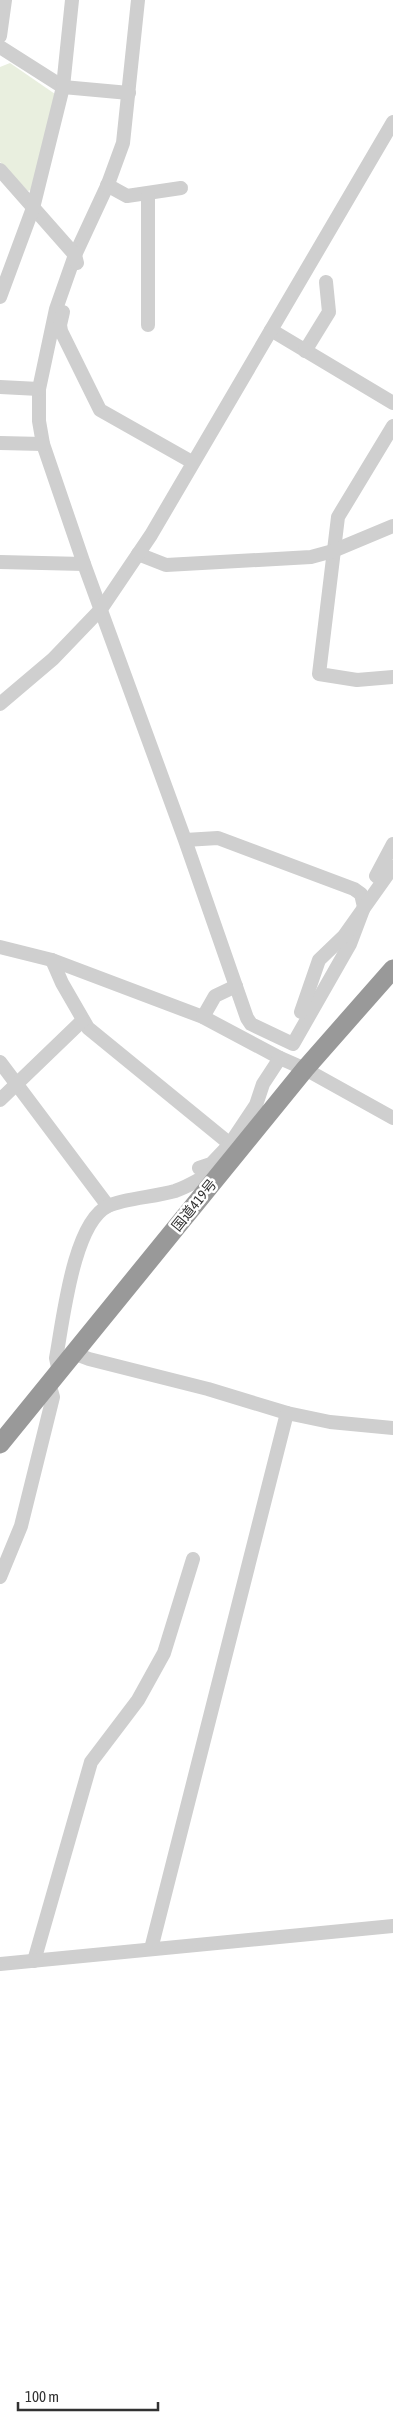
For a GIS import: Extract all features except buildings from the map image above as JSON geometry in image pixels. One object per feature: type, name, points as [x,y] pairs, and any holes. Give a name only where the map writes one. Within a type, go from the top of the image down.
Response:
[{"type":"highway","name":"国道419号","points":[[0,1444],[227,1165],[235,1147],[393,970]]},
{"type":"street","points":[[0,36],[5,0]]},
{"type":"street","points":[[0,297],[33,208],[63,88],[72,0]]},
{"type":"street","points":[[138,0],[130,94],[123,143],[107,185],[75,255],[51,326],[38,389],[39,421],[43,444],[84,564],[251,1024],[292,1044],[350,944],[367,890],[386,860],[393,844]]},
{"type":"street","points":[[0,47],[63,88],[130,94]]},
{"type":"street","points":[[0,704],[53,659],[101,609],[138,554],[393,122]]},
{"type":"street","points":[[0,170],[75,255],[79,269],[62,315],[61,331],[100,410],[192,462]]},
{"type":"street","points":[[107,185],[126,196],[181,188]]},
{"type":"street","points":[[148,194],[148,324]]},
{"type":"street","points":[[305,351],[329,312],[326,282]]},
{"type":"street","points":[[271,330],[393,403]]},
{"type":"street","points":[[0,387],[38,389]]},
{"type":"street","points":[[393,426],[338,517],[319,674],[357,680],[393,677]]},
{"type":"street","points":[[0,443],[43,444]]},
{"type":"street","points":[[138,554],[166,565],[311,557],[333,551],[393,526]]},
{"type":"street","points":[[0,562],[84,564]]},
{"type":"street","points":[[185,840],[218,838],[354,889],[363,900]]},
{"type":"street","points":[[363,900],[393,867]]},
{"type":"street","points":[[0,947],[52,960],[203,1017],[280,1058],[305,1069],[393,1118]]},
{"type":"street","points":[[52,960],[82,1021],[235,1147]]},
{"type":"street","points":[[203,1017],[215,996],[236,986]]},
{"type":"street","points":[[0,1100],[18,1085],[82,1021]]},
{"type":"street","points":[[0,1577],[21,1526],[53,1396],[56,1358],[78,1248],[93,1219],[105,1203],[188,1180],[198,1168],[211,1164],[235,1147],[256,1105],[263,1084],[280,1058]]},
{"type":"street","points":[[0,1062],[105,1203]]},
{"type":"street","points":[[105,1203],[188,1186],[207,1173],[227,1165]]},
{"type":"street","points":[[73,1354],[208,1389],[287,1413],[330,1422],[393,1428]]},
{"type":"street","points":[[151,1949],[287,1413]]},
{"type":"street","points":[[34,1961],[91,1762],[138,1700],[164,1653],[193,1559]]},
{"type":"street","points":[[0,1964],[393,1926]]},
{"type":"green space","points":[[10,63],[55,94],[36,188],[28,191],[0,162],[0,67]]}]
